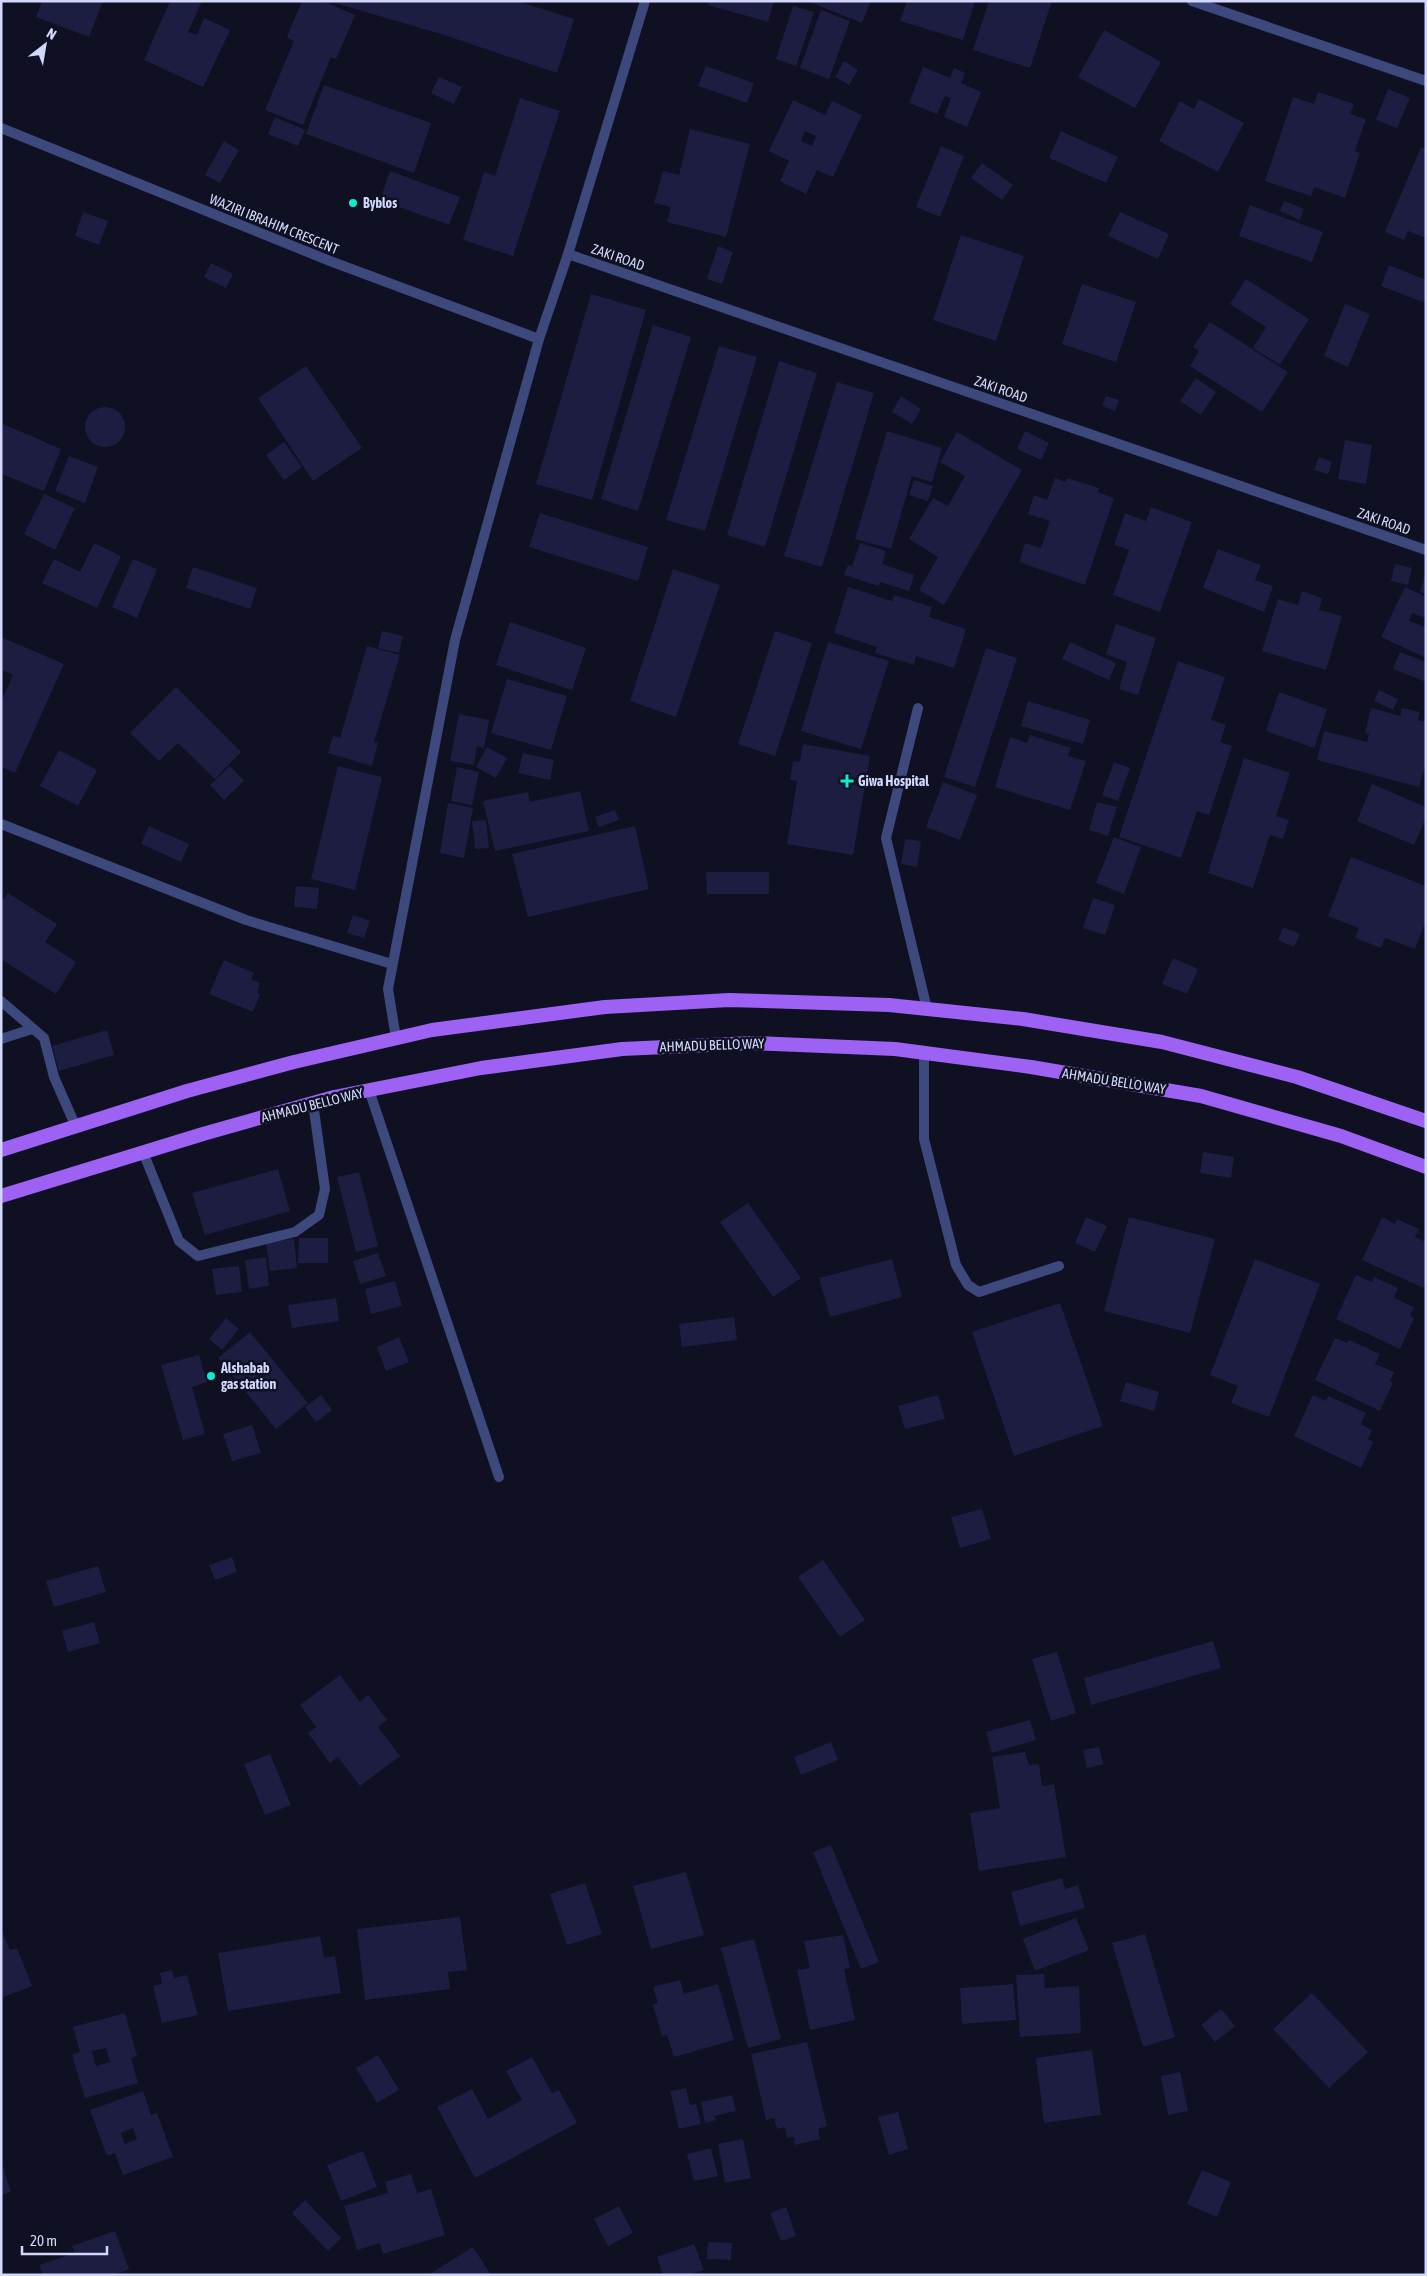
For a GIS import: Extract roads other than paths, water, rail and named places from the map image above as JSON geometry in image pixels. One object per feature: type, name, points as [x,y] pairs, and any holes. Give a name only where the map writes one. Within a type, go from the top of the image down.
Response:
[{"type":"main road","points":[[1,1150],[187,1091],[294,1062],[432,1030],[604,1007],[729,1000],[889,1005],[1023,1019],[1162,1042],[1297,1077],[1426,1120]]},
{"type":"main road","name":"AHMADU BELLO WAY","points":[[1,1196],[143,1152],[313,1103],[369,1090],[482,1068],[622,1049],[753,1043],[924,1052],[1032,1067],[1202,1096],[1341,1136],[1426,1168]]},
{"type":"street","points":[[396,1038],[388,989],[454,640],[539,340],[568,254],[645,1]]},
{"type":"street","points":[[1192,1],[1426,81]]},
{"type":"street","name":"WAZIRI IBRAHIM CRESCENT","points":[[1,128],[330,261],[539,340]]},
{"type":"street","name":"ZAKI ROAD","points":[[568,254],[1426,550]]},
{"type":"street","points":[[918,708],[886,838],[927,1009]]},
{"type":"street","points":[[1,824],[246,920],[392,964]]},
{"type":"street","points":[[1,1001],[44,1038],[54,1077],[76,1127]]},
{"type":"street","points":[[1,1039],[32,1029]]},
{"type":"street","points":[[924,1052],[924,1139],[956,1265],[968,1286],[979,1292],[1060,1266]]},
{"type":"street","points":[[369,1090],[499,1477]]},
{"type":"street","points":[[143,1152],[179,1241],[198,1256],[295,1232],[319,1215],[325,1189],[313,1103]]},
{"type":"place","name":"Byblos","points":[[353,203]]},
{"type":"place","name":"Giwa Hospital","points":[[847,781]]},
{"type":"place","name":"Alshabab gas station","points":[[211,1376]]}]
